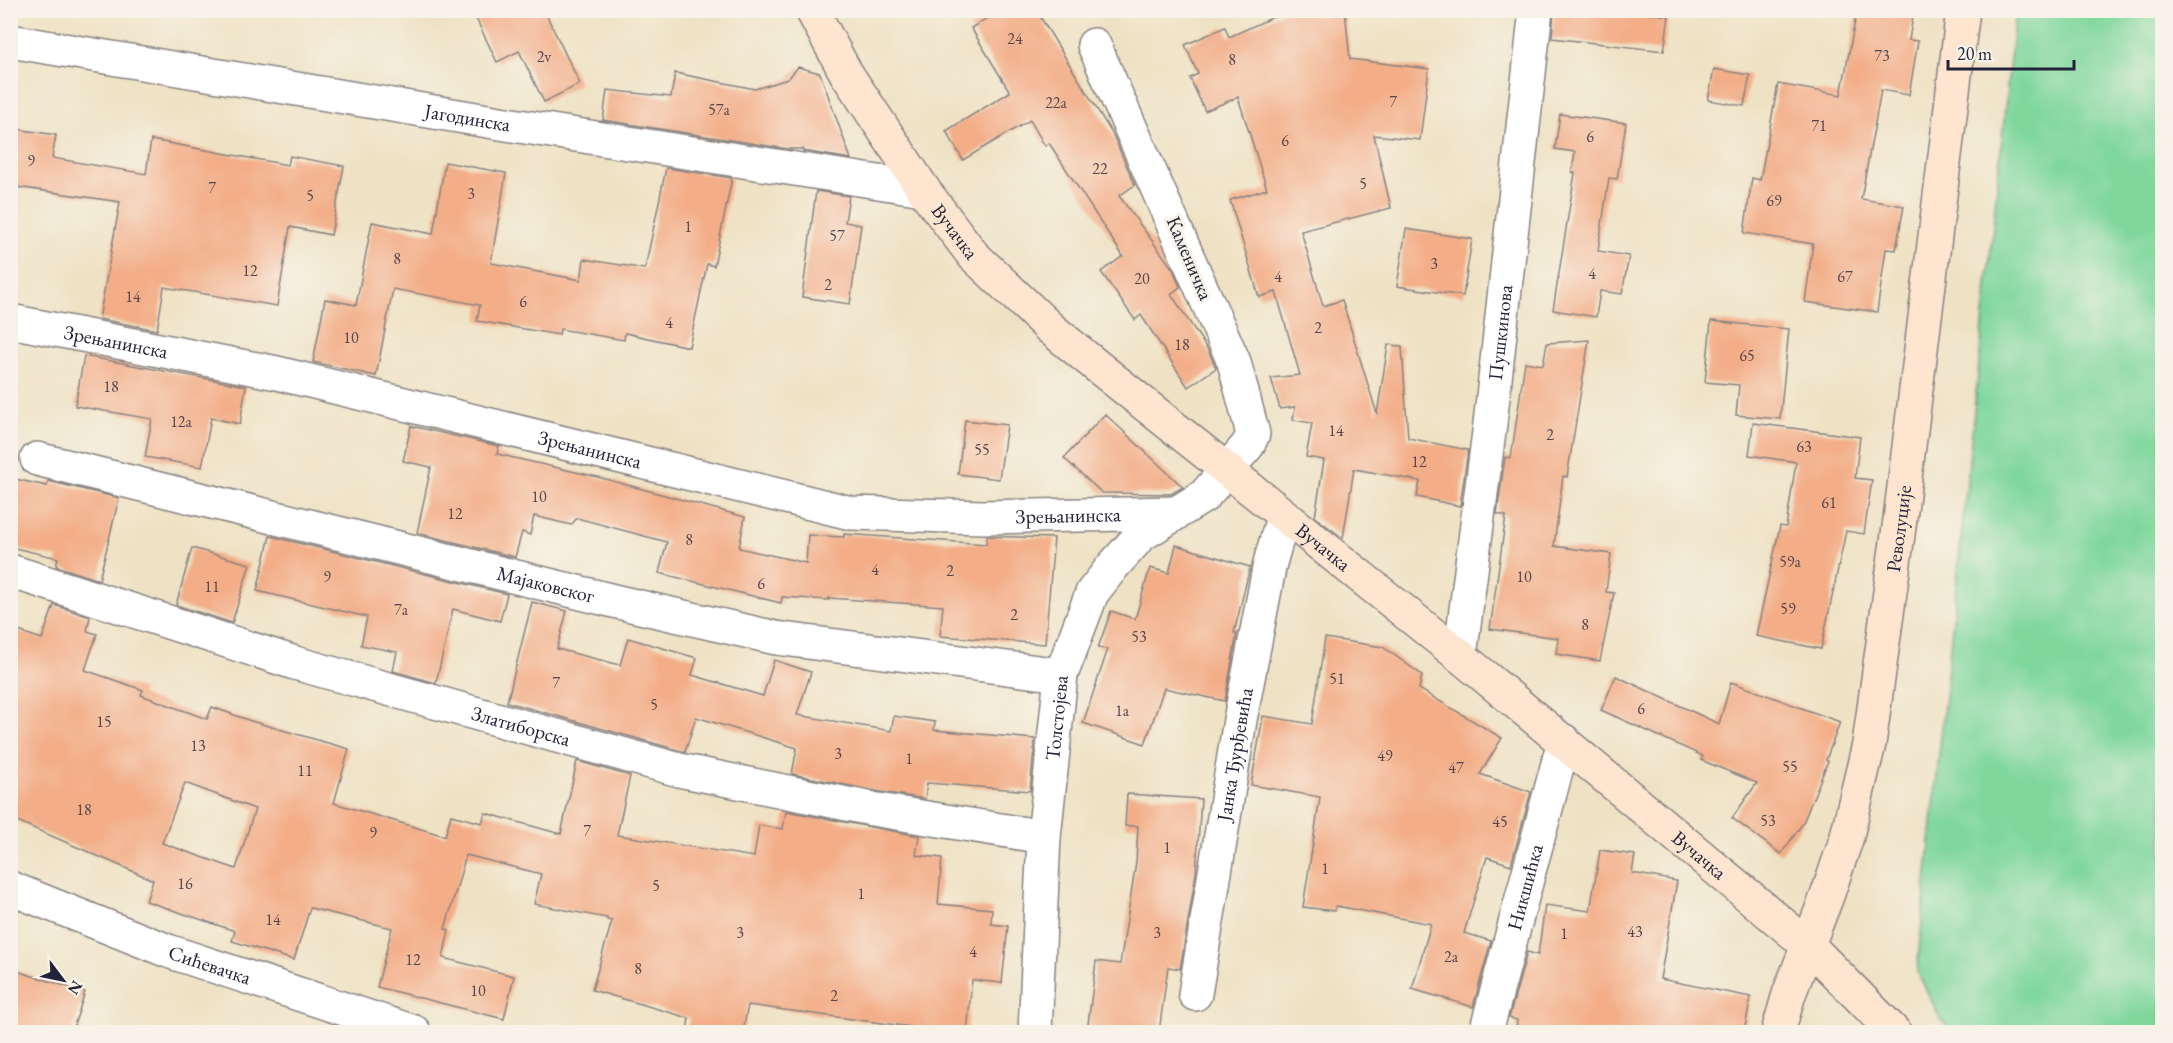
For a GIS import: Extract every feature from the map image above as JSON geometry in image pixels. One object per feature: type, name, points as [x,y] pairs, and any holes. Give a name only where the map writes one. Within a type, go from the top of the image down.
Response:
[{"type":"street","name":"Вучачка","points":[[812,10],[846,73],[923,189],[973,255],[1050,328],[1283,518],[1461,656],[1564,741],[1809,946],[1894,1032]]},
{"type":"street","name":"Пушкинова","points":[[1461,656],[1490,424],[1536,10]]},
{"type":"street","name":"Револуције","points":[[1778,1032],[1789,994],[1809,946],[1846,840],[1869,744],[1899,527],[1964,10]]},
{"type":"street","name":"Јагодинска","points":[[10,41],[506,124],[923,189]]},
{"type":"street","name":"Каменичка","points":[[1094,45],[1234,362],[1253,434],[1248,446],[1226,470]]},
{"type":"street","name":"Зрењанинска","points":[[10,321],[277,373],[850,513],[982,517],[1175,513]]},
{"type":"street","name":"Мајаковског","points":[[37,459],[618,602],[776,638],[1061,675]]},
{"type":"street","name":"Толстојева","points":[[1035,1032],[1044,837],[1061,675],[1092,593],[1141,535],[1204,496],[1226,470]]},
{"type":"street","name":"Јанка Ђурђевића","points":[[1195,994],[1240,720],[1270,563],[1283,518]]},
{"type":"street","name":"Златиборска","points":[[10,571],[295,663],[679,770],[872,809],[1044,837]]},
{"type":"street","name":"Никшићка","points":[[1486,1032],[1564,741]]},
{"type":"street","name":"Сићевачка","points":[[10,888],[168,951],[414,1032]]},
{"type":"green space","points":[[2015,11],[2162,11],[2162,1032],[1952,1032],[1940,1018],[1917,971]]},
{"type":"building","points":[[472,10],[544,10],[580,84],[544,102],[519,51],[497,62]]},
{"type":"building","points":[[1000,10],[1036,10],[1113,135],[1135,185],[1119,196],[1173,269],[1180,287],[1171,294],[1208,350],[1216,368],[1188,387],[1141,315],[1135,320],[1101,272],[1123,256],[1049,143],[1045,146],[1030,120],[963,160],[946,131],[1010,92],[971,28]]},
{"type":"building","points":[[1289,10],[1345,10],[1350,59],[1429,69],[1420,140],[1374,135],[1391,208],[1301,231],[1323,306],[1342,300],[1377,414],[1388,345],[1402,346],[1408,438],[1468,450],[1460,506],[1417,497],[1420,481],[1354,469],[1343,538],[1315,517],[1324,460],[1306,457],[1312,423],[1293,420],[1295,407],[1280,409],[1271,378],[1300,375],[1276,292],[1259,297],[1230,200],[1267,189],[1238,97],[1205,111],[1190,78],[1198,74],[1185,45],[1225,27],[1229,37]]},
{"type":"building","points":[[1554,10],[1628,10],[1669,16],[1664,51],[1552,38]]},
{"type":"building","points":[[1857,10],[1914,10],[1909,40],[1918,41],[1909,95],[1881,90],[1861,199],[1904,206],[1896,250],[1886,249],[1877,312],[1805,302],[1813,244],[1744,233],[1752,178],[1760,180],[1778,84],[1841,95]]},
{"type":"building","points":[[798,67],[820,73],[851,159],[803,151],[803,149],[788,149],[603,120],[607,90],[671,97],[675,73],[755,89],[788,79]]},
{"type":"building","points":[[1714,69],[1750,75],[1744,106],[1708,100]]},
{"type":"building","points":[[1560,114],[1626,123],[1617,179],[1609,178],[1598,251],[1629,256],[1622,294],[1600,291],[1596,317],[1553,310],[1575,173],[1572,172],[1575,152],[1555,149]]},
{"type":"building","points":[[10,128],[56,135],[52,158],[146,174],[151,140],[288,165],[290,156],[344,166],[331,235],[290,227],[277,306],[164,287],[157,330],[99,319],[120,202],[10,186]]},
{"type":"building","points":[[445,162],[506,173],[491,263],[581,280],[584,259],[645,269],[666,168],[732,178],[714,266],[707,264],[689,347],[625,333],[624,340],[560,329],[559,335],[477,321],[480,305],[393,289],[376,376],[313,362],[325,299],[356,305],[372,222],[433,234]]},
{"type":"building","points":[[816,191],[849,196],[845,222],[861,225],[850,304],[802,297]]},
{"type":"building","points":[[1406,229],[1472,239],[1463,296],[1397,286]]},
{"type":"building","points":[[1711,321],[1789,329],[1780,419],[1736,415],[1739,385],[1705,382]]},
{"type":"building","points":[[1589,340],[1567,477],[1563,476],[1554,546],[1611,554],[1606,592],[1614,593],[1600,661],[1556,654],[1558,638],[1490,629],[1506,516],[1497,514],[1505,457],[1511,458],[1525,362],[1543,365],[1547,343]]},
{"type":"building","points":[[84,356],[246,386],[240,424],[211,418],[202,467],[145,457],[152,419],[75,406]]},
{"type":"building","points":[[1105,414],[1183,487],[1171,494],[1102,493],[1064,458]]},
{"type":"building","points":[[965,420],[1007,425],[999,479],[958,474]]},
{"type":"building","points":[[1753,423],[1860,437],[1855,478],[1872,480],[1864,534],[1846,531],[1821,649],[1756,636],[1780,526],[1786,527],[1796,462],[1749,455]]},
{"type":"building","points":[[411,426],[499,446],[497,454],[598,477],[745,517],[739,548],[806,563],[808,535],[844,537],[844,534],[986,544],[987,536],[1054,538],[1045,644],[940,636],[943,606],[782,597],[781,603],[659,573],[667,542],[577,518],[571,525],[534,516],[530,535],[522,532],[515,557],[417,533],[431,467],[403,461]]},
{"type":"building","points":[[10,478],[47,486],[48,481],[119,498],[99,580],[56,566],[58,558],[10,547]]},
{"type":"building","points":[[270,536],[507,594],[500,621],[453,609],[436,683],[393,671],[397,652],[361,645],[367,617],[257,591]]},
{"type":"building","points":[[1176,545],[1250,567],[1234,633],[1237,633],[1225,701],[1164,688],[1145,744],[1083,723],[1108,649],[1098,648],[1111,611],[1135,619],[1150,568],[1169,573]]},
{"type":"building","points":[[192,548],[250,564],[232,623],[176,605]]},
{"type":"building","points":[[532,602],[567,611],[557,649],[620,665],[628,638],[697,658],[692,675],[763,696],[774,660],[811,672],[797,715],[891,731],[894,716],[935,722],[934,730],[1035,739],[1030,791],[927,783],[925,799],[875,791],[792,774],[797,748],[696,717],[685,752],[507,702]]},
{"type":"building","points":[[54,605],[90,617],[87,631],[97,634],[85,670],[143,690],[141,695],[207,719],[212,707],[251,721],[349,749],[334,803],[445,836],[451,815],[482,823],[485,813],[561,834],[577,761],[630,776],[617,835],[754,857],[759,825],[783,829],[786,811],[919,836],[916,855],[942,858],[938,904],[992,909],[991,924],[1008,926],[1002,983],[972,980],[967,1032],[911,1032],[911,1027],[748,1005],[743,1032],[687,1032],[689,1018],[592,990],[612,921],[607,918],[534,904],[541,874],[466,855],[445,929],[449,930],[443,958],[514,976],[504,1019],[377,987],[392,928],[310,908],[294,960],[232,941],[235,931],[146,901],[153,880],[10,818],[10,628],[42,639]],"holes":[[[185,783],[255,809],[236,869],[162,843]]]},
{"type":"building","points":[[1325,638],[1383,647],[1422,675],[1419,689],[1502,738],[1480,774],[1531,792],[1511,865],[1487,857],[1464,933],[1491,941],[1473,1007],[1412,989],[1431,924],[1336,906],[1335,911],[1303,907],[1320,797],[1251,785],[1263,716],[1312,724]]},
{"type":"building","points":[[1616,676],[1719,724],[1731,682],[1840,722],[1826,760],[1828,761],[1803,823],[1781,854],[1732,818],[1757,783],[1701,760],[1703,756],[1601,710]]},
{"type":"building","points":[[1127,794],[1201,799],[1196,873],[1180,969],[1168,967],[1159,1032],[1087,1032],[1096,961],[1120,964],[1136,862],[1138,826],[1125,826]]},
{"type":"building","points":[[1600,850],[1635,855],[1632,873],[1677,881],[1660,979],[1751,997],[1744,1032],[1516,1032],[1517,1020],[1509,1018],[1527,952],[1538,955],[1545,905],[1590,911]]},
{"type":"building","points":[[10,969],[85,992],[72,1032],[10,1032]]}]
